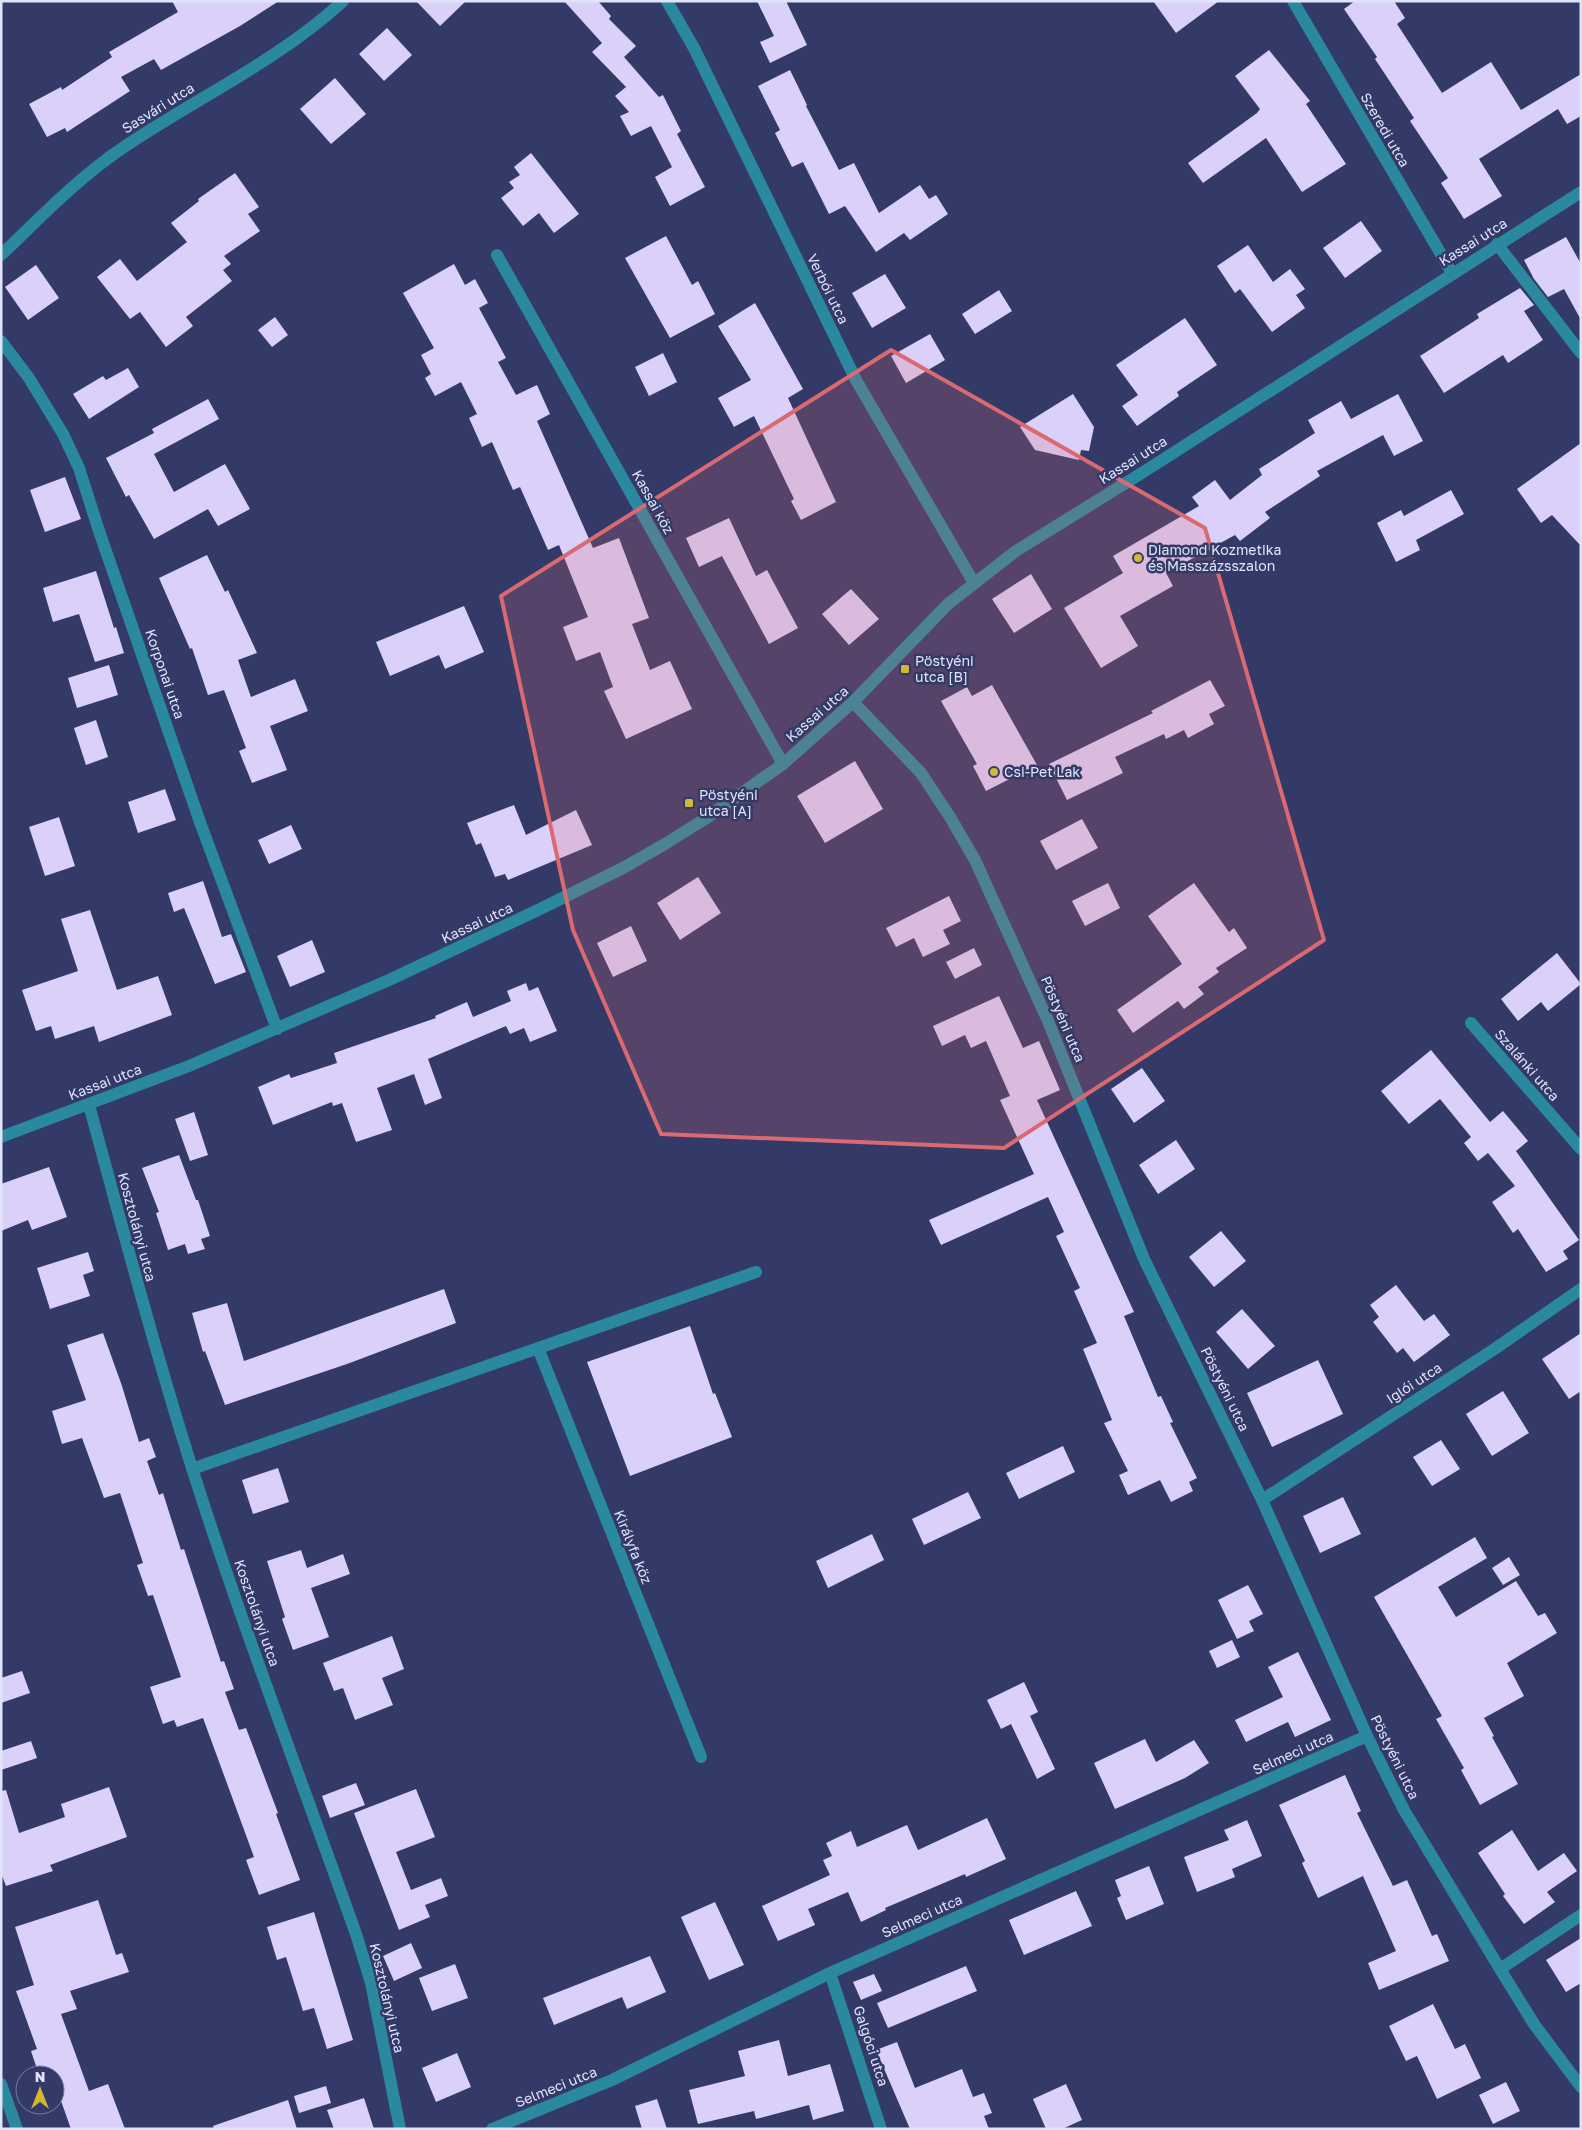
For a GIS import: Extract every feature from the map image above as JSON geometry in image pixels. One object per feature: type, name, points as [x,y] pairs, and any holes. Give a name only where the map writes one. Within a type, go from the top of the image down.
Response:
[{"type":"street","name":"Sasvári utca","points":[[1,255],[65,194],[120,149],[286,46],[343,1]]},
{"type":"street","name":"Verbói utca","points":[[667,1],[694,48],[856,380],[974,583]]},
{"type":"street","name":"Szeredi utca","points":[[1293,1],[1452,273]]},
{"type":"street","name":"Kassai utca","points":[[1,1138],[89,1105],[278,1029],[398,976],[623,868],[705,818],[783,764],[853,702],[948,604],[1046,531],[1145,471],[1581,192]]},
{"type":"street","points":[[1497,244],[1581,353]]},
{"type":"street","name":"Kassai köz","points":[[497,255],[783,764]]},
{"type":"street","name":"Korponai utca","points":[[1,341],[29,378],[63,434],[79,468],[99,531],[198,815],[278,1029]]},
{"type":"street","name":"Pöstyéni utca","points":[[853,702],[921,774],[950,817],[975,860],[1048,1021],[1144,1258],[1262,1500],[1367,1736],[1404,1810],[1500,1969],[1534,2024],[1581,2088]]},
{"type":"street","name":"Szalánki utca","points":[[1471,1022],[1581,1149]]},
{"type":"street","name":"Kosztolányi utca","points":[[89,1105],[143,1305],[192,1469],[249,1638],[357,1937],[371,1983],[400,2129]]},
{"type":"street","points":[[192,1469],[756,1272]]},
{"type":"street","name":"Iglói utca","points":[[1262,1500],[1488,1353],[1581,1289]]},
{"type":"street","name":"Királyfa köz","points":[[538,1348],[701,1757]]},
{"type":"street","name":"Selmeci utca","points":[[492,2129],[612,2080],[830,1973],[1367,1736]]},
{"type":"street","points":[[1500,1969],[1581,1915]]},
{"type":"street","name":"Galgóci utca","points":[[830,1973],[882,2129]]},
{"type":"street","points":[[1,2084],[16,2129]]},
{"type":"highlighted area","points":[[891,350],[1205,528],[1324,940],[1004,1148],[661,1134],[573,930],[501,596]]},
{"type":"building","points":[[172,1],[279,1],[240,26],[161,70],[154,59],[121,77],[130,91],[67,132],[65,128],[47,137],[29,104],[61,87],[62,90],[112,57],[109,52],[178,12]]},
{"type":"building","points":[[416,1],[466,1],[440,26]]},
{"type":"building","points":[[564,1],[598,1],[611,16],[609,19],[636,46],[624,57],[659,97],[663,95],[681,131],[677,134],[705,187],[670,206],[655,177],[672,167],[651,126],[631,136],[620,116],[629,112],[615,96],[626,87],[592,52],[602,43]]},
{"type":"building","points":[[757,1],[786,1],[807,45],[770,63],[760,42],[774,36]]},
{"type":"building","points":[[1153,1],[1219,1],[1176,33]]},
{"type":"building","points":[[1355,1],[1394,1],[1405,18],[1397,24],[1442,93],[1491,62],[1521,110],[1581,74],[1581,116],[1567,124],[1558,109],[1479,159],[1502,196],[1464,219],[1441,183],[1448,178],[1410,121],[1414,118],[1375,59],[1377,57],[1344,9]]},
{"type":"building","points":[[387,28],[412,55],[384,81],[359,54]]},
{"type":"building","points":[[1269,50],[1310,101],[1306,104],[1346,164],[1302,192],[1266,138],[1203,183],[1188,163],[1260,109],[1235,76]]},
{"type":"building","points":[[790,70],[839,170],[854,163],[879,213],[920,185],[929,199],[936,195],[948,214],[910,240],[904,233],[876,252],[845,206],[829,214],[803,162],[792,167],[775,133],[780,130],[758,86]]},
{"type":"building","points":[[335,78],[366,114],[331,144],[300,109]]},
{"type":"building","points":[[531,153],[579,214],[554,233],[539,213],[523,226],[501,198],[514,188],[509,182],[520,175],[514,167]]},
{"type":"building","points":[[235,173],[259,207],[248,214],[260,231],[224,256],[231,264],[223,270],[232,281],[186,317],[193,326],[166,347],[140,312],[130,319],[97,277],[120,259],[137,281],[187,242],[171,223],[199,201],[198,199]]},
{"type":"building","points":[[1361,221],[1382,251],[1345,278],[1323,248]]},
{"type":"building","points":[[666,236],[692,285],[698,281],[715,314],[670,338],[625,258]]},
{"type":"building","points":[[1566,237],[1581,264],[1581,320],[1564,289],[1548,297],[1534,279],[1524,260]]},
{"type":"building","points":[[1248,245],[1273,282],[1290,269],[1305,289],[1296,295],[1305,308],[1272,332],[1240,289],[1235,293],[1217,266]]},
{"type":"building","points":[[454,264],[465,285],[475,279],[488,303],[479,308],[506,358],[498,362],[516,395],[537,385],[550,414],[537,421],[593,548],[619,538],[649,618],[632,624],[650,670],[670,661],[692,709],[626,739],[604,691],[613,687],[600,652],[576,661],[563,627],[588,617],[559,545],[548,550],[520,487],[513,490],[492,442],[482,447],[469,418],[477,414],[461,382],[435,396],[425,378],[431,374],[421,355],[434,348],[403,293]]},
{"type":"building","points":[[36,265],[59,298],[28,320],[5,287]]},
{"type":"building","points":[[885,274],[906,308],[872,328],[852,293]]},
{"type":"building","points":[[1520,288],[1534,305],[1524,311],[1543,340],[1508,363],[1503,355],[1444,393],[1420,356],[1479,318],[1477,314]]},
{"type":"building","points":[[999,290],[1012,311],[975,334],[962,314]]},
{"type":"building","points":[[755,303],[803,389],[788,398],[836,502],[801,520],[791,501],[794,499],[754,416],[734,427],[718,398],[751,380],[718,326]]},
{"type":"building","points":[[275,317],[288,335],[272,347],[258,330]]},
{"type":"building","points":[[1185,318],[1217,365],[1177,392],[1179,396],[1137,426],[1122,406],[1138,395],[1116,365]]},
{"type":"building","points":[[930,334],[945,360],[906,383],[891,356]]},
{"type":"building","points":[[663,353],[677,382],[649,396],[635,367]]},
{"type":"building","points":[[128,368],[139,387],[89,419],[73,394],[103,376],[106,380]]},
{"type":"building","points":[[1073,394],[1094,427],[1089,451],[1081,450],[1079,460],[1035,450],[1020,427]]},
{"type":"building","points":[[1398,394],[1423,441],[1394,456],[1383,435],[1317,471],[1320,476],[1265,512],[1270,518],[1240,541],[1235,535],[1166,573],[1173,586],[1120,616],[1138,646],[1101,668],[1064,608],[1123,573],[1113,556],[1199,506],[1192,497],[1215,480],[1230,500],[1262,475],[1259,469],[1315,433],[1308,420],[1341,401],[1351,419]]},
{"type":"building","points":[[208,399],[219,419],[154,454],[174,492],[225,464],[250,509],[218,526],[208,509],[154,539],[129,495],[126,497],[106,458],[154,433],[152,429]]},
{"type":"building","points":[[1581,443],[1581,546],[1552,515],[1541,523],[1517,489]]},
{"type":"building","points":[[65,477],[81,519],[45,532],[30,490]]},
{"type":"building","points":[[1451,490],[1464,514],[1416,540],[1420,550],[1396,562],[1377,523],[1401,510],[1404,516]]},
{"type":"building","points":[[729,518],[756,576],[767,570],[798,628],[769,644],[722,556],[699,567],[686,538]]},
{"type":"building","points":[[207,555],[225,592],[228,590],[257,653],[238,660],[251,697],[295,679],[308,711],[270,726],[287,770],[252,783],[239,751],[246,748],[224,690],[208,695],[192,648],[190,649],[159,578]]},
{"type":"building","points":[[96,571],[124,653],[95,662],[79,614],[53,622],[43,588]]},
{"type":"building","points":[[1031,574],[1052,609],[1014,633],[992,599]]},
{"type":"building","points":[[851,589],[879,619],[849,645],[822,614]]},
{"type":"building","points":[[464,606],[484,652],[445,669],[439,655],[390,676],[376,642]]},
{"type":"building","points":[[109,665],[118,695],[77,708],[68,678]]},
{"type":"building","points":[[1210,680],[1225,706],[1209,714],[1214,724],[1188,738],[1184,730],[1166,739],[1164,734],[1115,757],[1123,773],[1067,800],[1049,764],[1153,713],[1151,711]]},
{"type":"building","points":[[992,685],[1037,765],[986,791],[973,766],[977,764],[941,701],[967,687],[972,696]]},
{"type":"building","points":[[96,720],[108,757],[86,765],[74,728]]},
{"type":"building","points":[[855,761],[883,809],[825,843],[797,796]]},
{"type":"building","points":[[165,789],[176,820],[138,833],[128,802]]},
{"type":"building","points":[[514,805],[526,835],[576,810],[592,845],[508,880],[505,874],[495,877],[481,843],[476,845],[467,823]]},
{"type":"building","points":[[59,817],[75,866],[45,876],[29,827]]},
{"type":"building","points":[[1082,819],[1098,848],[1056,870],[1040,841]]},
{"type":"building","points":[[291,825],[302,849],[269,864],[258,840]]},
{"type":"building","points":[[698,877],[721,913],[680,940],[657,903]]},
{"type":"building","points":[[203,881],[222,937],[231,934],[246,972],[215,984],[184,908],[174,912],[168,893]]},
{"type":"building","points":[[1108,883],[1120,908],[1085,926],[1072,901]]},
{"type":"building","points":[[1194,883],[1229,932],[1234,928],[1247,948],[1216,968],[1219,972],[1198,987],[1204,994],[1184,1009],[1178,1001],[1133,1033],[1117,1010],[1182,964],[1148,916]]},
{"type":"building","points":[[949,896],[961,921],[943,930],[950,944],[923,957],[914,938],[896,947],[886,928]]},
{"type":"building","points":[[90,910],[117,990],[158,976],[172,1015],[99,1042],[94,1026],[55,1039],[51,1026],[36,1031],[22,990],[78,971],[61,919]]},
{"type":"building","points":[[631,926],[647,961],[613,977],[597,943]]},
{"type":"building","points":[[312,940],[325,972],[290,987],[277,956]]},
{"type":"building","points":[[974,948],[982,965],[955,979],[946,962]]},
{"type":"building","points":[[1557,953],[1581,984],[1548,1011],[1541,1002],[1518,1021],[1501,999]]},
{"type":"building","points":[[526,983],[529,991],[538,987],[557,1031],[530,1042],[524,1028],[510,1034],[506,1026],[428,1059],[442,1098],[425,1105],[414,1074],[377,1088],[392,1130],[356,1142],[342,1103],[333,1106],[332,1102],[273,1125],[258,1087],[289,1074],[291,1078],[337,1063],[334,1053],[436,1018],[435,1016],[467,1002],[473,1017],[511,1001],[507,991]]},
{"type":"building","points":[[999,996],[1023,1048],[1039,1041],[1060,1090],[1037,1100],[1134,1312],[1124,1316],[1158,1397],[1161,1396],[1173,1422],[1170,1423],[1197,1478],[1189,1482],[1193,1491],[1171,1502],[1160,1480],[1128,1495],[1119,1475],[1128,1471],[1104,1423],[1112,1420],[1083,1349],[1097,1343],[1074,1291],[1080,1288],[1056,1236],[1064,1232],[1048,1197],[941,1245],[929,1220],[1034,1174],[1000,1100],[1010,1096],[986,1041],[971,1048],[965,1035],[942,1046],[933,1026]]},
{"type":"building","points":[[1431,1050],[1490,1122],[1503,1111],[1528,1141],[1516,1151],[1579,1240],[1563,1251],[1568,1259],[1546,1272],[1518,1229],[1513,1233],[1492,1202],[1515,1186],[1488,1153],[1478,1161],[1464,1143],[1471,1137],[1440,1099],[1409,1124],[1381,1091]]},
{"type":"building","points":[[1142,1068],[1165,1101],[1134,1123],[1111,1089]]},
{"type":"building","points":[[194,1112],[208,1155],[190,1161],[175,1119]]},
{"type":"building","points":[[1176,1140],[1195,1169],[1158,1194],[1139,1165]]},
{"type":"building","points":[[179,1155],[196,1200],[198,1200],[210,1236],[201,1239],[205,1249],[188,1254],[185,1244],[168,1250],[156,1213],[159,1212],[142,1168]]},
{"type":"building","points":[[49,1167],[67,1217],[32,1230],[28,1220],[1,1231],[1,1184]]},
{"type":"building","points":[[1221,1231],[1246,1261],[1214,1287],[1189,1257]]},
{"type":"building","points":[[88,1252],[94,1271],[83,1275],[90,1296],[50,1309],[37,1268]]},
{"type":"building","points":[[1396,1285],[1424,1321],[1434,1314],[1450,1335],[1414,1362],[1403,1348],[1397,1353],[1373,1322],[1379,1317],[1370,1305]]},
{"type":"building","points":[[444,1289],[456,1323],[347,1364],[225,1405],[205,1351],[203,1352],[192,1313],[227,1303],[244,1361]]},
{"type":"building","points":[[1242,1309],[1275,1346],[1248,1369],[1216,1332]]},
{"type":"building","points":[[690,1326],[713,1394],[715,1393],[732,1437],[630,1476],[587,1362]]},
{"type":"building","points":[[103,1333],[139,1442],[149,1438],[156,1457],[147,1461],[159,1495],[163,1493],[181,1550],[184,1549],[221,1662],[224,1661],[234,1689],[225,1692],[239,1730],[246,1728],[278,1813],[276,1814],[300,1880],[259,1895],[246,1860],[254,1857],[203,1718],[177,1727],[174,1720],[163,1724],[150,1687],[181,1677],[153,1595],[148,1596],[137,1565],[143,1563],[120,1493],[104,1498],[82,1438],[62,1444],[52,1411],[86,1400],[67,1345]]},
{"type":"building","points":[[1581,1333],[1581,1391],[1569,1399],[1542,1359]]},
{"type":"building","points":[[1318,1360],[1343,1414],[1272,1447],[1247,1393]]},
{"type":"building","points":[[1503,1391],[1529,1433],[1492,1456],[1466,1414]]},
{"type":"building","points":[[1441,1440],[1460,1469],[1432,1486],[1413,1457]]},
{"type":"building","points":[[1063,1446],[1075,1472],[1019,1499],[1006,1473]]},
{"type":"building","points":[[278,1468],[289,1502],[253,1514],[242,1480]]},
{"type":"building","points":[[968,1492],[981,1518],[924,1545],[912,1519]]},
{"type":"building","points":[[1343,1497],[1361,1534],[1320,1553],[1303,1516]]},
{"type":"building","points":[[872,1534],[884,1560],[828,1588],[816,1561]]},
{"type":"building","points":[[1475,1537],[1487,1558],[1438,1587],[1456,1617],[1516,1581],[1538,1616],[1545,1613],[1557,1633],[1507,1663],[1524,1696],[1484,1718],[1494,1736],[1492,1737],[1518,1784],[1480,1805],[1461,1770],[1464,1768],[1436,1719],[1442,1716],[1374,1597]]},
{"type":"building","points":[[301,1550],[307,1568],[343,1554],[350,1574],[311,1588],[329,1637],[293,1650],[282,1619],[285,1617],[267,1561]]},
{"type":"building","points":[[1509,1557],[1520,1575],[1503,1585],[1492,1568]]},
{"type":"building","points":[[1248,1585],[1263,1614],[1249,1621],[1254,1631],[1237,1639],[1218,1600]]},
{"type":"building","points":[[392,1636],[404,1669],[382,1678],[393,1705],[355,1720],[343,1688],[334,1691],[323,1663]]},
{"type":"building","points":[[1232,1640],[1240,1657],[1217,1668],[1209,1651]]},
{"type":"building","points":[[1298,1652],[1331,1720],[1295,1737],[1288,1722],[1246,1742],[1235,1720],[1283,1697],[1268,1667]]},
{"type":"building","points":[[22,1671],[30,1693],[1,1703],[1,1678]]},
{"type":"building","points":[[1024,1682],[1038,1712],[1030,1716],[1055,1769],[1037,1779],[1011,1724],[1001,1729],[987,1700]]},
{"type":"building","points":[[1145,1739],[1156,1762],[1194,1740],[1209,1763],[1185,1778],[1115,1809],[1094,1763]]},
{"type":"building","points":[[31,1741],[37,1758],[1,1770],[1,1751]]},
{"type":"building","points":[[1345,1775],[1361,1811],[1357,1813],[1393,1886],[1407,1880],[1432,1936],[1437,1934],[1449,1961],[1379,1990],[1368,1963],[1396,1951],[1363,1876],[1318,1898],[1302,1863],[1305,1861],[1279,1805]]},
{"type":"building","points":[[356,1783],[365,1805],[330,1818],[322,1796]]},
{"type":"building","points":[[109,1787],[127,1837],[50,1865],[53,1871],[6,1886],[1,1873],[1,1791],[6,1790],[19,1833],[65,1817],[61,1804]]},
{"type":"building","points":[[416,1789],[435,1837],[396,1852],[411,1890],[441,1878],[448,1896],[425,1905],[430,1917],[399,1930],[354,1813]]},
{"type":"building","points":[[987,1818],[1006,1859],[966,1877],[965,1874],[885,1908],[886,1910],[861,1922],[848,1892],[808,1909],[815,1925],[778,1941],[762,1906],[830,1875],[823,1860],[832,1856],[826,1843],[851,1831],[857,1847],[907,1825],[918,1850]]},
{"type":"building","points":[[1247,1820],[1262,1856],[1232,1869],[1235,1877],[1197,1892],[1184,1857],[1229,1840],[1224,1830]]},
{"type":"building","points":[[1512,1830],[1538,1871],[1564,1853],[1577,1871],[1547,1892],[1555,1902],[1524,1924],[1503,1896],[1505,1894],[1478,1853]]},
{"type":"building","points":[[1149,1866],[1164,1904],[1126,1920],[1117,1898],[1121,1896],[1115,1880]]},
{"type":"building","points":[[1076,1891],[1092,1926],[1024,1955],[1009,1920]]},
{"type":"building","points":[[98,1900],[116,1955],[122,1953],[129,1972],[70,1991],[77,2009],[61,2014],[89,2091],[108,2084],[125,2129],[71,2129],[65,2112],[65,2065],[36,2065],[31,2051],[37,2049],[16,1991],[34,1985],[15,1927]]},
{"type":"building","points":[[715,1902],[744,1965],[709,1980],[681,1917]]},
{"type":"building","points":[[314,1912],[353,2040],[327,2049],[314,2008],[303,2011],[286,1957],[277,1960],[267,1927]]},
{"type":"building","points":[[1581,1938],[1581,1983],[1566,1992],[1546,1960]]},
{"type":"building","points":[[411,1943],[422,1968],[394,1981],[383,1956]]},
{"type":"building","points":[[650,1956],[666,1992],[627,2009],[622,1997],[554,2025],[543,1998]]},
{"type":"building","points":[[455,1964],[468,1998],[432,2011],[419,1978]]},
{"type":"building","points":[[966,1966],[977,1991],[888,2028],[877,2003]]},
{"type":"building","points":[[874,1974],[882,1991],[861,2000],[853,1982]]},
{"type":"building","points":[[1433,2004],[1455,2049],[1465,2044],[1481,2078],[1437,2099],[1417,2056],[1406,2061],[1389,2026]]},
{"type":"building","points":[[779,2040],[788,2076],[830,2064],[844,2111],[813,2120],[809,2105],[756,2119],[754,2111],[698,2124],[689,2090],[745,2076],[738,2051]]},
{"type":"building","points":[[897,2042],[915,2088],[962,2069],[973,2097],[984,2093],[992,2113],[984,2116],[989,2129],[910,2129],[876,2050]]},
{"type":"building","points":[[457,2053],[471,2087],[436,2102],[422,2068]]},
{"type":"building","points":[[1506,2082],[1520,2111],[1493,2124],[1479,2095]]},
{"type":"building","points":[[1066,2084],[1082,2120],[1062,2129],[1046,2129],[1033,2099]]},
{"type":"building","points":[[326,2086],[331,2103],[299,2113],[294,2096]]},
{"type":"building","points":[[364,2098],[374,2129],[334,2129],[327,2110]]},
{"type":"building","points":[[657,2099],[667,2129],[642,2129],[635,2106]]},
{"type":"building","points":[[288,2100],[297,2129],[214,2129],[213,2126]]},
{"type":"place","name":"Diamond Kozmetika és Masszázsszalon","points":[[1138,558]]},
{"type":"place","name":"Pöstyéni utca [B]","points":[[905,669]]},
{"type":"place","name":"Csi-Pet Lak","points":[[994,772]]},
{"type":"place","name":"Pöstyéni utca [A]","points":[[689,803]]}]
